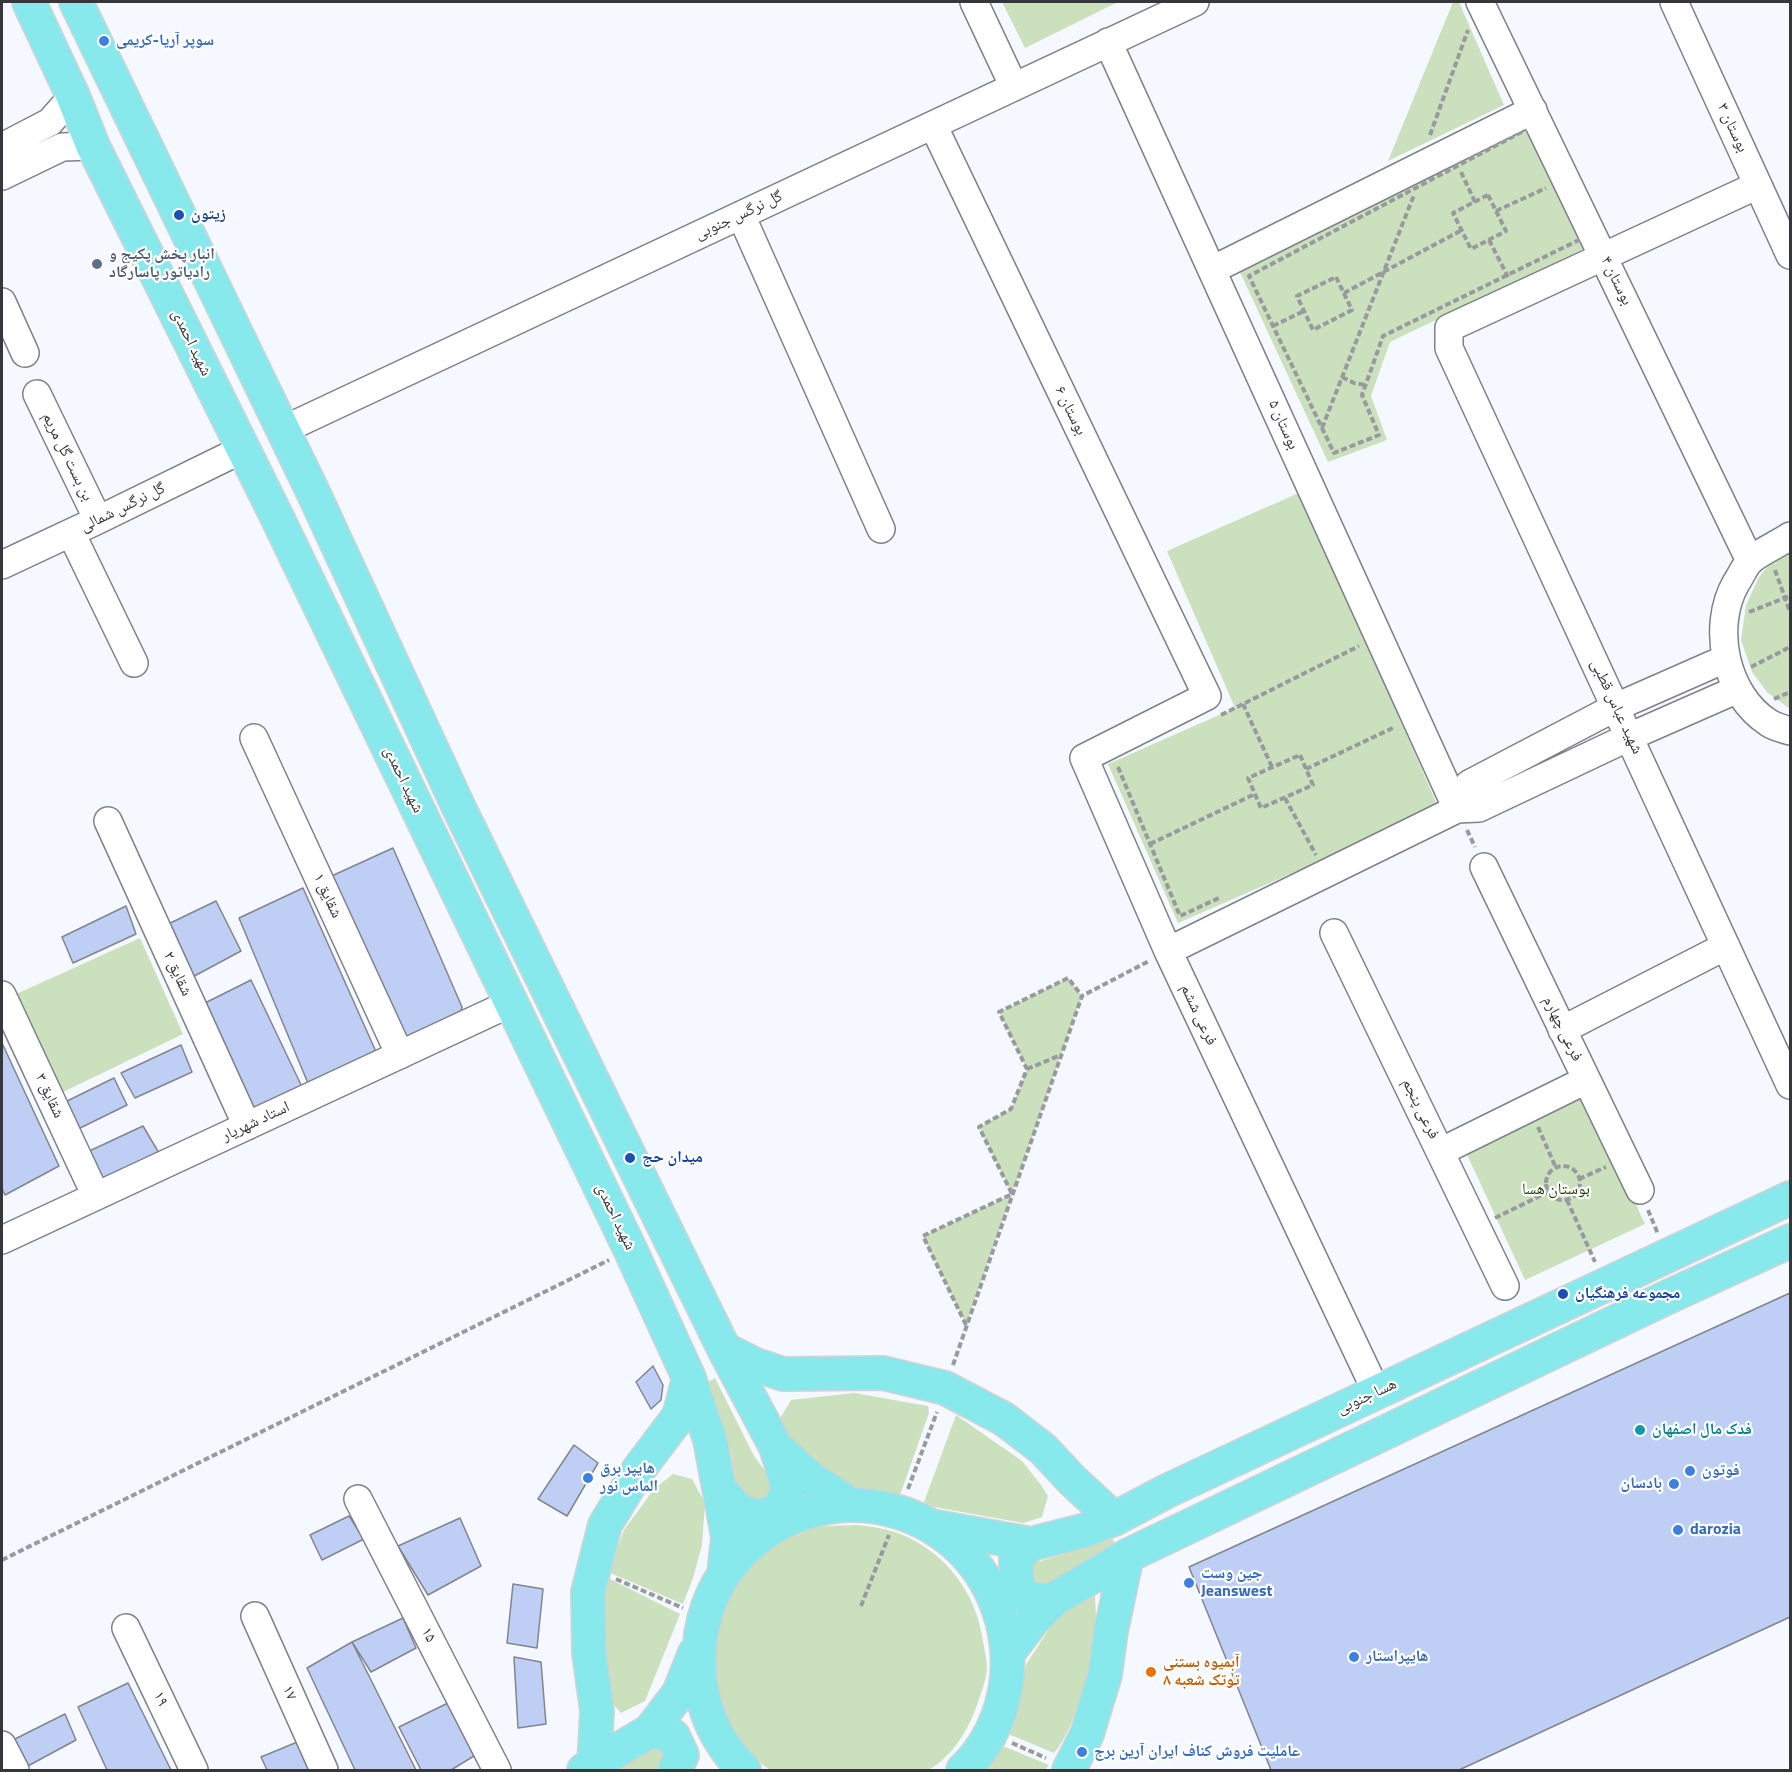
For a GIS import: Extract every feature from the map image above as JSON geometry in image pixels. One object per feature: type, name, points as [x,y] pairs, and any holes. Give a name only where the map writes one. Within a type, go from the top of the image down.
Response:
[{"type":"main road","name":"شهید احمدی","points":[[29,2],[73,96],[93,146],[243,449],[630,1250],[689,1378],[710,1440],[728,1537],[724,1573]]},
{"type":"main road","points":[[76,2],[283,430],[460,810],[724,1350],[776,1447],[786,1492],[782,1503],[774,1512],[761,1517],[751,1515],[738,1509],[719,1488]]},
{"type":"main road","name":"هسا جنوبی","points":[[931,1526],[1031,1544],[1086,1530],[1114,1519],[1167,1491],[1791,1198]]},
{"type":"main road","points":[[1008,1653],[1034,1618],[1053,1600],[1127,1556],[1670,1296],[1791,1241]]},
{"type":"main road","points":[[1661,1259],[1670,1296]]},
{"type":"main road","points":[[724,1350],[756,1365],[783,1374],[883,1373],[945,1388],[1004,1419],[1042,1449],[1073,1482],[1114,1519]]},
{"type":"main road","points":[[589,1768],[597,1711],[589,1653],[588,1592],[605,1525],[639,1469],[679,1416],[689,1378]]},
{"type":"main road","points":[[776,1447],[811,1479],[850,1504]]},
{"type":"main road","points":[[589,1768],[650,1731],[679,1694],[712,1594],[724,1573],[748,1545],[778,1524],[813,1510],[850,1504],[875,1506],[899,1512],[931,1526],[962,1549],[986,1579],[1002,1614],[1008,1653],[1007,1680],[1002,1707],[991,1733],[972,1762],[963,1770]]},
{"type":"main road","points":[[1031,1544],[1016,1558],[1016,1581],[1023,1595],[1036,1601],[1053,1600]]},
{"type":"main road","points":[[1069,1770],[1087,1734],[1105,1675],[1111,1631],[1127,1556]]},
{"type":"main road","points":[[701,1630],[699,1683],[710,1721],[730,1756],[744,1770]]},
{"type":"main road","points":[[650,1731],[674,1736],[682,1755],[675,1770]]},
{"type":"street","points":[[974,2],[1014,87]]},
{"type":"street","name":"گل نرگس جنوبی","points":[[283,430],[1108,42],[1152,11],[1195,2]]},
{"type":"street","name":"بوستان ۳","points":[[1674,2],[1791,255]]},
{"type":"street","name":"بوستان ۳","points":[[1692,2],[1791,216]]},
{"type":"street","name":"بوستان ۴","points":[[1475,13],[1533,110],[1604,256],[1761,561]]},
{"type":"street","name":"بوستان ۵","points":[[1108,42],[1457,809]]},
{"type":"street","points":[[2,176],[38,144],[50,122],[73,96]]},
{"type":"street","points":[[1212,270],[1418,177],[1533,110]]},
{"type":"street","name":"بوستان ۶","points":[[933,125],[1209,708]]},
{"type":"street","points":[[2,147],[38,144],[62,147],[93,146]]},
{"type":"street","points":[[1512,286],[1604,256],[1758,185]]},
{"type":"street","points":[[741,215],[881,529]]},
{"type":"street","name":"شهید عباس قطبی","points":[[1512,286],[1449,328],[1449,348],[1791,1085]]},
{"type":"street","points":[[2,302],[24,353]]},
{"type":"street","name":"بن بست گل مریم","points":[[37,394],[98,520]]},
{"type":"street","name":"گل نرگس شمالی","points":[[2,565],[243,449]]},
{"type":"street","points":[[71,533],[134,663]]},
{"type":"street","points":[[1791,536],[1761,561],[1729,596],[1724,621],[1738,672],[1754,710],[1770,724],[1791,731]]},
{"type":"street","points":[[1457,809],[1469,784],[1616,707],[1738,672]]},
{"type":"street","points":[[1168,951],[1323,859],[1457,809],[1479,808],[1629,737],[1738,672]]},
{"type":"street","name":"فرعی ششم","points":[[1209,708],[1084,758],[1168,951],[1377,1393]]},
{"type":"street","name":"شقایق ۱","points":[[254,738],[400,1055]]},
{"type":"street","name":"شقایق ۲","points":[[108,821],[247,1126]]},
{"type":"street","name":"فرعی چهارم","points":[[1484,867],[1640,1190]]},
{"type":"street","name":"فرعی پنجم","points":[[1334,933],[1505,1286]]},
{"type":"street","points":[[1562,1030],[1726,946]]},
{"type":"street","name":"شقایق ۳","points":[[2,995],[96,1196]]},
{"type":"street","name":"استاد شهریار","points":[[2,1240],[511,1004]]},
{"type":"street","points":[[1440,1152],[1586,1080]]},
{"type":"street","name":"۱۵","points":[[358,1499],[497,1770]]},
{"type":"street","name":"۱۷","points":[[255,1616],[324,1770]]},
{"type":"street","name":"۱۹","points":[[126,1628],[194,1770]]},
{"type":"street","points":[[2,1745],[15,1770]]},
{"type":"path","points":[[1322,428],[1384,272],[1475,13]]},
{"type":"path","points":[[1531,127],[1584,238],[1512,286],[1383,336],[1362,395],[1379,435],[1334,453],[1249,276],[1418,177],[1458,166],[1531,127]]},
{"type":"path","points":[[1458,166],[1475,202]]},
{"type":"path","points":[[1496,212],[1557,182]]},
{"type":"path","points":[[1488,195],[1496,212],[1506,231],[1472,249],[1453,213],[1488,195]]},
{"type":"path","points":[[1344,293],[1462,230]]},
{"type":"path","points":[[1489,240],[1512,286]]},
{"type":"path","points":[[1336,277],[1344,293],[1352,310],[1313,330],[1297,297],[1336,277]]},
{"type":"path","points":[[1273,326],[1304,311]]},
{"type":"path","points":[[1342,377],[1354,383],[1366,385]]},
{"type":"path","points":[[1761,561],[1788,597],[1791,612]]},
{"type":"path","points":[[1745,614],[1788,597]]},
{"type":"path","points":[[1209,708],[1243,704],[1366,642]]},
{"type":"path","points":[[1738,672],[1791,647]]},
{"type":"path","points":[[1775,698],[1791,692]]},
{"type":"path","points":[[1243,704],[1272,767]]},
{"type":"path","points":[[1306,769],[1402,724]]},
{"type":"path","points":[[1300,755],[1306,769],[1313,785],[1261,808],[1248,778],[1300,755]]},
{"type":"path","points":[[1128,762],[1117,767],[1180,916],[1222,897]]},
{"type":"path","points":[[1144,846],[1255,794]]},
{"type":"path","points":[[1285,798],[1323,859]]},
{"type":"path","points":[[1457,809],[1484,867]]},
{"type":"path","points":[[945,1388],[1082,996],[1168,951]]},
{"type":"path","points":[[1027,1069],[999,1012],[1068,978],[1082,996]]},
{"type":"path","points":[[1012,1194],[979,1127],[1011,1109],[1027,1069],[1061,1055]]},
{"type":"path","points":[[1537,1126],[1556,1168]]},
{"type":"path","points":[[1579,1179],[1607,1166]]},
{"type":"path","points":[[1567,1167],[1573,1170],[1579,1179],[1579,1189],[1572,1198],[1557,1199],[1548,1192],[1546,1182],[1548,1176],[1556,1168],[1567,1167]]},
{"type":"path","points":[[1640,1190],[1661,1259]]},
{"type":"path","points":[[1496,1217],[1548,1192]]},
{"type":"path","points":[[966,1325],[923,1236],[1012,1194]]},
{"type":"path","points":[[1567,1200],[1590,1250]]},
{"type":"path","points":[[2,1560],[630,1250]]},
{"type":"path","points":[[594,1569],[701,1630]]},
{"type":"path","points":[[991,1733],[1069,1770]]},
{"type":"green space","points":[[1002,2],[1118,2],[1025,48]]},
{"type":"green space","points":[[1453,2],[1459,2],[1504,105],[1388,161]]},
{"type":"green space","points":[[1534,120],[1592,245],[1390,342],[1371,396],[1387,440],[1328,462],[1240,272]]},
{"type":"green space","points":[[1301,492],[1439,809],[1178,923],[1108,764],[1235,708],[1167,551]]},
{"type":"green space","points":[[1790,549],[1790,709],[1767,692],[1752,672],[1741,640],[1746,605],[1759,577],[1777,555]]},
{"type":"green space","points":[[140,938],[183,1034],[61,1093],[14,995]]},
{"type":"green space","points":[[1068,978],[1082,996],[966,1325],[923,1236],[1012,1194],[979,1127],[1011,1109],[1027,1069],[999,1012]]},
{"type":"green space","name":"بوستان هسا","points":[[1583,1092],[1645,1224],[1525,1280],[1464,1148]]},
{"type":"green space","points":[[715,1378],[754,1456],[772,1480],[775,1492],[763,1507],[737,1495],[731,1453],[705,1384]]},
{"type":"green space","points":[[854,1393],[928,1406],[929,1413],[899,1498],[832,1484],[786,1447],[778,1422],[791,1400]]},
{"type":"green space","points":[[956,1415],[1022,1461],[1048,1496],[1042,1517],[1023,1523],[923,1505]]},
{"type":"green space","points":[[673,1474],[692,1479],[705,1503],[702,1545],[683,1604],[608,1572],[624,1530],[654,1489]]},
{"type":"green space","points":[[856,1525],[886,1530],[913,1540],[940,1558],[961,1583],[980,1626],[986,1659],[986,1678],[977,1705],[959,1742],[929,1770],[770,1770],[752,1755],[742,1742],[720,1698],[716,1673],[716,1648],[720,1624],[728,1602],[741,1581],[757,1561],[777,1545],[815,1528]]},
{"type":"green space","points":[[1113,1539],[1116,1547],[1046,1591],[1029,1583],[1031,1564]]},
{"type":"green space","points":[[608,1578],[680,1614],[645,1701],[621,1713],[605,1695],[601,1620]]},
{"type":"green space","points":[[1095,1592],[1096,1634],[1091,1663],[1075,1714],[1061,1743],[1054,1753],[1006,1733],[1027,1663],[1060,1612]]},
{"type":"green space","points":[[655,1742],[671,1746],[662,1770],[616,1770],[637,1759]]},
{"type":"green space","points":[[1003,1746],[1049,1765],[1045,1770],[983,1770]]},
{"type":"building","points":[[393,848],[462,1007],[459,1020],[400,1046],[325,879]]},
{"type":"building","points":[[303,888],[377,1054],[310,1088],[239,918]]},
{"type":"building","points":[[216,901],[241,951],[185,981],[160,928]]},
{"type":"building","points":[[126,906],[136,934],[73,963],[62,937]]},
{"type":"building","points":[[251,980],[303,1089],[253,1112],[197,1007]]},
{"type":"building","points":[[2,1043],[59,1166],[5,1195],[2,1189]]},
{"type":"building","points":[[181,1045],[192,1072],[135,1098],[121,1073]]},
{"type":"building","points":[[114,1078],[127,1105],[72,1132],[59,1105]]},
{"type":"building","points":[[143,1126],[159,1153],[96,1186],[83,1154]]},
{"type":"building","name":"فدک مال اصفهان","points":[[1790,1293],[1790,1617],[1459,1770],[1271,1770],[1189,1567]]},
{"type":"building","points":[[653,1366],[663,1385],[661,1400],[651,1409],[636,1382]]},
{"type":"building","points":[[574,1445],[598,1463],[567,1516],[538,1499]]},
{"type":"building","points":[[349,1516],[364,1539],[322,1560],[310,1535]]},
{"type":"building","points":[[460,1518],[481,1566],[428,1595],[398,1546]]},
{"type":"building","points":[[513,1584],[543,1589],[537,1648],[507,1643]]},
{"type":"building","points":[[403,1618],[416,1648],[371,1672],[352,1642]]},
{"type":"building","points":[[352,1642],[416,1770],[355,1770],[307,1668]]},
{"type":"building","points":[[514,1657],[541,1662],[546,1724],[518,1728]]},
{"type":"building","points":[[128,1683],[171,1770],[107,1770],[78,1707]]},
{"type":"building","points":[[450,1702],[474,1756],[451,1770],[421,1770],[399,1727]]},
{"type":"building","points":[[65,1714],[76,1740],[26,1767],[13,1740]]},
{"type":"building","points":[[307,1738],[320,1770],[267,1770],[261,1757]]},
{"type":"place","name":"سوپر آریا-کریمی","points":[[104,41]]},
{"type":"place","name":"زیتون","points":[[179,215]]},
{"type":"place","name":"انبار پخش پکیج و رادیاتور پاسارگاد","points":[[97,264]]},
{"type":"place","name":"میدان حج","points":[[630,1158]]},
{"type":"place","name":"مجموعه فرهنگیان","points":[[1563,1294]]},
{"type":"place","name":"فدک مال اصفهان","points":[[1640,1430]]},
{"type":"place","name":"فوتون","points":[[1690,1471]]},
{"type":"place","name":"هایپر برق الماس نور","points":[[588,1478]]},
{"type":"place","name":"بادسان","points":[[1674,1484]]},
{"type":"place","name":"darozia","points":[[1678,1530]]},
{"type":"place","name":"جین وست Jeanswest","points":[[1189,1583]]},
{"type":"place","name":"هایپراستار","points":[[1354,1657]]},
{"type":"place","name":"آبمیوه بستنی توتک شعبه ۸","points":[[1151,1672]]},
{"type":"place","name":"عاملیت فروش کناف ایران آرین برج","points":[[1082,1752]]}]
